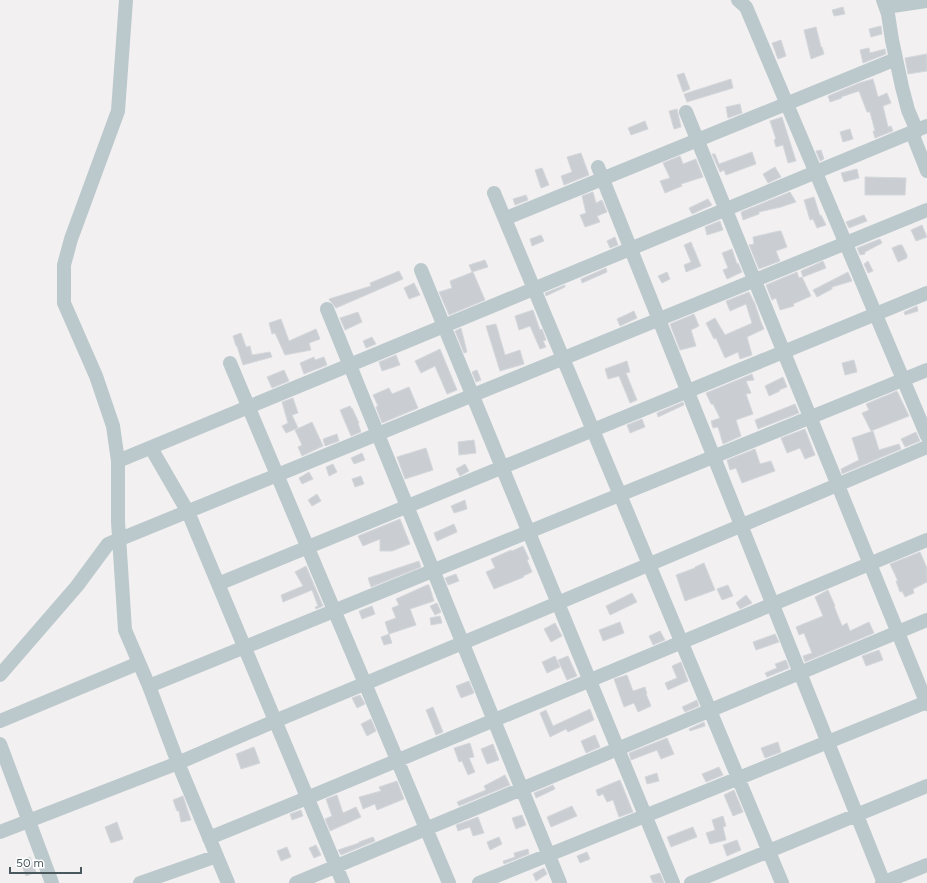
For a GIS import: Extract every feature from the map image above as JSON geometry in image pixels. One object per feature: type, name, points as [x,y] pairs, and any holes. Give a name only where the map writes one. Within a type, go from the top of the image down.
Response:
[{"type":"street","points":[[126,0],[118,111],[71,239],[64,264],[64,303],[96,376],[113,426],[118,462],[118,521],[125,630],[228,883]]},
{"type":"street","points":[[738,0],[746,7],[927,436]]},
{"type":"street","points":[[927,1],[884,4],[888,14],[902,88],[908,110],[919,130],[927,171]]},
{"type":"street","points":[[509,217],[600,173],[698,140],[896,58]]},
{"type":"street","points":[[479,883],[927,702],[686,112]]},
{"type":"street","points":[[118,462],[919,130]]},
{"type":"street","points":[[600,173],[884,883],[927,865]]},
{"type":"street","points":[[494,193],[782,883]]},
{"type":"street","points":[[0,675],[77,586],[108,544],[278,476],[927,210]]},
{"type":"street","points":[[421,270],[673,883]]},
{"type":"street","points":[[218,584],[927,292]]},
{"type":"street","points":[[327,309],[560,883]]},
{"type":"street","points":[[230,362],[449,883]]},
{"type":"street","points":[[149,686],[927,370]]},
{"type":"street","points":[[0,832],[178,763],[927,447]]},
{"type":"street","points":[[150,448],[188,512],[343,883]]},
{"type":"street","points":[[209,838],[927,540]]},
{"type":"street","points":[[296,883],[927,620]]},
{"type":"street","points":[[0,721],[139,663]]},
{"type":"street","points":[[0,744],[52,883]]},
{"type":"street","points":[[691,883],[927,786]]},
{"type":"street","points":[[140,883],[217,856]]},
{"type":"building","points":[[843,7],[845,14],[834,16],[832,10]]},
{"type":"building","points":[[881,26],[882,34],[871,37],[869,29]]},
{"type":"building","points":[[816,27],[824,54],[811,59],[804,30]]},
{"type":"building","points":[[781,40],[786,56],[778,59],[772,43]]},
{"type":"building","points":[[869,48],[870,53],[885,49],[886,54],[863,63],[860,50]]},
{"type":"building","points":[[927,54],[927,71],[908,74],[905,58]]},
{"type":"building","points":[[684,73],[690,89],[683,92],[677,75]]},
{"type":"building","points":[[731,79],[733,88],[687,102],[684,94]]},
{"type":"building","points":[[873,79],[878,97],[887,93],[891,103],[883,106],[888,127],[891,126],[893,131],[875,138],[873,131],[875,131],[870,112],[867,112],[859,91],[830,102],[828,96],[859,83]]},
{"type":"building","points":[[740,104],[742,113],[728,118],[726,107]]},
{"type":"building","points":[[677,109],[681,127],[674,129],[669,111]]},
{"type":"building","points":[[782,117],[796,161],[788,163],[783,145],[776,147],[774,140],[776,139],[770,121]]},
{"type":"building","points":[[645,121],[648,129],[631,135],[628,128]]},
{"type":"building","points":[[850,129],[853,139],[843,142],[840,132]]},
{"type":"building","points":[[821,150],[824,159],[820,161],[816,151]]},
{"type":"building","points":[[752,152],[756,164],[726,175],[724,170],[720,172],[712,154],[715,154],[719,164]]},
{"type":"building","points":[[581,153],[589,175],[564,185],[561,176],[572,172],[567,157]]},
{"type":"building","points":[[680,156],[683,164],[696,159],[703,177],[681,184],[682,186],[665,193],[660,181],[670,178],[663,163]]},
{"type":"building","points":[[775,167],[781,177],[768,183],[763,174]]},
{"type":"building","points":[[542,168],[549,185],[541,188],[535,170]]},
{"type":"building","points":[[857,169],[859,178],[844,182],[841,173]]},
{"type":"building","points":[[865,177],[906,178],[905,195],[865,195]]},
{"type":"building","points":[[593,192],[596,203],[602,200],[607,212],[597,216],[600,222],[585,227],[580,215],[586,213],[582,196]]},
{"type":"building","points":[[790,192],[796,202],[759,212],[759,214],[743,220],[741,212]]},
{"type":"building","points":[[526,195],[528,200],[515,205],[513,199]]},
{"type":"building","points":[[814,197],[820,216],[821,215],[826,225],[817,228],[813,219],[810,220],[804,200]]},
{"type":"building","points":[[708,199],[712,205],[692,214],[689,208]]},
{"type":"building","points":[[864,215],[867,221],[849,228],[846,222]]},
{"type":"building","points":[[720,221],[723,230],[707,235],[705,227]]},
{"type":"building","points":[[922,225],[927,237],[916,241],[911,230]]},
{"type":"building","points":[[781,231],[787,247],[776,251],[780,261],[759,269],[749,245],[754,244],[753,237]]},
{"type":"building","points":[[541,235],[544,241],[532,246],[530,239]]},
{"type":"building","points":[[615,237],[618,245],[610,248],[607,241]]},
{"type":"building","points":[[880,239],[882,243],[865,252],[865,254],[860,255],[857,248]]},
{"type":"building","points":[[691,242],[701,266],[686,272],[684,265],[691,262],[684,245]]},
{"type":"building","points":[[902,245],[907,258],[898,262],[892,248]]},
{"type":"building","points":[[732,249],[737,264],[738,263],[742,272],[727,279],[723,270],[728,268],[722,253]]},
{"type":"building","points":[[485,260],[488,267],[472,272],[469,265]]},
{"type":"building","points":[[823,261],[826,268],[803,277],[801,271]]},
{"type":"building","points":[[868,261],[873,271],[868,273],[864,264]]},
{"type":"building","points":[[606,268],[607,272],[582,283],[581,279]]},
{"type":"building","points":[[399,271],[403,279],[336,308],[329,299],[371,286],[370,283]]},
{"type":"building","points":[[473,272],[485,300],[449,315],[439,292],[452,288],[450,281]]},
{"type":"building","points":[[667,272],[670,279],[662,283],[658,276]]},
{"type":"building","points":[[797,272],[799,278],[802,277],[811,296],[793,304],[794,306],[780,310],[776,298],[772,300],[766,285]]},
{"type":"building","points":[[848,272],[852,281],[832,287],[832,289],[817,297],[813,290]]},
{"type":"building","points":[[414,283],[420,295],[409,299],[404,288]]},
{"type":"building","points":[[565,285],[565,287],[546,296],[545,293]]},
{"type":"building","points":[[749,292],[764,329],[747,337],[752,355],[740,359],[738,352],[725,358],[716,338],[714,339],[706,323],[715,318],[725,335],[752,323],[746,304],[730,311],[726,301]]},
{"type":"building","points":[[917,306],[918,311],[905,315],[904,312]]},
{"type":"building","points":[[533,310],[540,330],[542,329],[546,340],[543,341],[546,347],[540,349],[530,326],[519,330],[515,316]]},
{"type":"building","points":[[634,311],[637,318],[620,326],[617,319]]},
{"type":"building","points":[[358,312],[362,322],[345,330],[340,318]]},
{"type":"building","points":[[694,314],[699,326],[691,330],[696,346],[680,350],[670,324]]},
{"type":"building","points":[[281,319],[289,341],[316,329],[320,339],[309,343],[311,350],[285,355],[275,333],[272,334],[269,323]]},
{"type":"building","points":[[496,324],[505,355],[520,350],[524,364],[500,371],[486,326]]},
{"type":"building","points":[[461,328],[467,352],[464,353],[455,331]]},
{"type":"building","points":[[241,333],[246,347],[250,346],[252,355],[270,352],[272,357],[243,365],[233,336]]},
{"type":"building","points":[[372,337],[376,344],[366,348],[363,341]]},
{"type":"building","points":[[440,349],[457,390],[447,394],[435,366],[421,373],[415,361]]},
{"type":"building","points":[[396,355],[400,365],[382,371],[379,362]]},
{"type":"building","points":[[314,357],[315,360],[324,357],[327,365],[304,374],[300,363]]},
{"type":"building","points":[[854,360],[857,372],[845,375],[842,363]]},
{"type":"building","points":[[627,361],[630,372],[626,373],[637,400],[630,403],[619,376],[608,379],[605,369]]},
{"type":"building","points":[[284,370],[289,381],[272,388],[267,377]]},
{"type":"building","points":[[477,370],[481,380],[476,382],[472,372]]},
{"type":"building","points":[[752,374],[754,380],[746,381],[751,393],[746,394],[753,414],[736,420],[741,436],[723,444],[718,427],[713,428],[711,421],[720,418],[706,393]]},
{"type":"building","points":[[783,377],[787,387],[769,396],[765,386]]},
{"type":"building","points":[[409,387],[418,408],[382,423],[376,407],[378,406],[373,395],[389,388],[392,394]]},
{"type":"building","points":[[897,391],[909,416],[871,431],[862,413],[869,410],[866,404]]},
{"type":"building","points":[[293,398],[298,413],[292,415],[298,428],[286,433],[282,426],[288,423],[282,402]]},
{"type":"building","points":[[683,402],[684,405],[658,417],[657,413]]},
{"type":"building","points":[[795,404],[799,413],[758,429],[755,420]]},
{"type":"building","points":[[350,406],[359,423],[361,432],[351,436],[340,410]]},
{"type":"building","points":[[642,419],[645,427],[630,433],[627,425]]},
{"type":"building","points":[[312,422],[323,446],[302,456],[298,447],[302,445],[295,430]]},
{"type":"building","points":[[805,429],[815,455],[805,459],[800,448],[787,453],[781,438]]},
{"type":"building","points":[[873,431],[879,450],[899,444],[901,449],[842,474],[841,469],[859,460],[852,438]]},
{"type":"building","points":[[916,432],[920,441],[905,447],[901,439]]},
{"type":"building","points":[[337,434],[339,441],[325,446],[323,439]]},
{"type":"building","points":[[474,440],[476,453],[459,455],[458,442]]},
{"type":"building","points":[[426,448],[433,470],[405,479],[397,457]]},
{"type":"building","points":[[755,449],[760,464],[771,461],[775,471],[742,483],[736,468],[730,470],[727,460]]},
{"type":"building","points":[[362,453],[365,460],[354,464],[351,458]]},
{"type":"building","points":[[333,464],[337,472],[329,476],[326,467]]},
{"type":"building","points":[[465,464],[469,471],[460,476],[456,469]]},
{"type":"building","points":[[309,472],[313,479],[302,484],[299,478]]},
{"type":"building","points":[[361,476],[364,484],[355,487],[352,479]]},
{"type":"building","points":[[317,494],[321,501],[312,506],[308,500]]},
{"type":"building","points":[[465,500],[467,509],[454,513],[451,506]]},
{"type":"building","points":[[400,519],[410,544],[392,551],[380,551],[380,539],[363,546],[358,536]]},
{"type":"building","points":[[454,524],[457,532],[437,541],[434,533]]},
{"type":"building","points":[[523,546],[529,559],[527,560],[532,572],[523,576],[524,577],[494,589],[486,572],[495,568],[491,559]]},
{"type":"building","points":[[920,552],[927,568],[927,582],[913,589],[914,593],[905,597],[902,591],[900,592],[896,581],[898,581],[890,564]]},
{"type":"building","points":[[419,561],[421,567],[371,587],[368,578]]},
{"type":"building","points":[[704,563],[715,590],[685,601],[676,575]]},
{"type":"building","points":[[306,566],[323,606],[316,609],[315,607],[318,606],[312,590],[283,602],[281,595],[303,586],[295,572]]},
{"type":"building","points":[[456,574],[459,581],[448,585],[445,578]]},
{"type":"building","points":[[429,585],[434,601],[410,609],[416,625],[389,634],[385,622],[396,618],[392,608],[399,605],[396,599]]},
{"type":"building","points":[[728,585],[733,596],[722,600],[717,589]]},
{"type":"building","points":[[828,590],[842,626],[847,623],[850,631],[869,622],[874,633],[805,662],[803,656],[812,653],[804,633],[799,635],[796,627],[823,616],[815,597]]},
{"type":"building","points":[[632,593],[637,602],[610,615],[606,606]]},
{"type":"building","points":[[746,595],[752,603],[740,609],[736,603]]},
{"type":"building","points":[[437,603],[441,612],[435,615],[430,606]]},
{"type":"building","points":[[372,606],[375,614],[362,619],[359,611]]},
{"type":"building","points":[[440,616],[442,623],[431,625],[430,618]]},
{"type":"building","points":[[620,622],[624,633],[603,641],[599,630]]},
{"type":"building","points":[[555,623],[562,636],[551,642],[544,629]]},
{"type":"building","points":[[660,631],[665,640],[653,645],[649,636]]},
{"type":"building","points":[[389,634],[392,643],[384,645],[381,637]]},
{"type":"building","points":[[775,634],[779,642],[756,650],[753,642]]},
{"type":"building","points":[[879,650],[883,660],[866,666],[862,656]]},
{"type":"building","points":[[555,656],[560,667],[547,673],[542,662]]},
{"type":"building","points":[[568,656],[577,676],[567,680],[558,660]]},
{"type":"building","points":[[786,660],[789,668],[767,677],[765,673],[777,668],[775,664]]},
{"type":"building","points":[[681,662],[688,681],[668,690],[665,683],[677,678],[672,666]]},
{"type":"building","points":[[627,675],[633,691],[645,687],[651,706],[638,712],[634,703],[624,707],[614,679]]},
{"type":"building","points":[[469,681],[474,693],[461,698],[456,686]]},
{"type":"building","points":[[360,695],[365,704],[357,708],[352,698]]},
{"type":"building","points":[[697,700],[699,706],[685,712],[682,707]]},
{"type":"building","points":[[433,707],[443,732],[436,735],[426,710]]},
{"type":"building","points":[[590,709],[594,720],[568,732],[566,729],[550,737],[540,713],[546,710],[553,726]]},
{"type":"building","points":[[371,719],[376,731],[367,736],[361,724]]},
{"type":"building","points":[[704,722],[705,726],[690,731],[689,729]]},
{"type":"building","points":[[595,735],[600,747],[586,753],[581,741]]},
{"type":"building","points":[[667,738],[674,754],[661,759],[657,750],[631,760],[629,753]]},
{"type":"building","points":[[778,742],[781,752],[765,758],[761,748]]},
{"type":"building","points":[[470,743],[474,757],[469,758],[475,772],[468,775],[462,761],[459,762],[454,748]]},
{"type":"building","points":[[493,744],[499,760],[487,764],[481,749]]},
{"type":"building","points":[[254,747],[260,763],[241,769],[236,754]]},
{"type":"building","points":[[719,767],[723,775],[706,782],[702,774]]},
{"type":"building","points":[[657,773],[659,781],[647,784],[645,777]]},
{"type":"building","points":[[505,775],[510,785],[459,806],[457,802],[486,790],[484,786]]},
{"type":"building","points":[[620,780],[633,812],[619,817],[613,800],[607,802],[603,794],[598,796],[596,790]]},
{"type":"building","points":[[397,781],[404,799],[377,810],[375,804],[363,809],[359,797],[381,791],[379,787]]},
{"type":"building","points":[[553,785],[555,789],[536,798],[534,793]]},
{"type":"building","points":[[734,790],[743,812],[733,816],[724,795]]},
{"type":"building","points":[[337,795],[343,813],[356,807],[361,817],[330,831],[325,819],[332,816],[326,799]]},
{"type":"building","points":[[183,796],[191,820],[181,822],[179,811],[177,811],[173,800]]},
{"type":"building","points":[[572,806],[577,816],[551,827],[547,817]]},
{"type":"building","points":[[301,810],[303,816],[292,820],[290,814]]},
{"type":"building","points":[[522,815],[526,825],[516,829],[512,818]]},
{"type":"building","points":[[723,816],[726,826],[723,827],[726,840],[710,844],[706,833],[715,830],[712,820]]},
{"type":"building","points":[[478,817],[484,833],[473,836],[470,827],[458,831],[456,825]]},
{"type":"building","points":[[117,822],[123,839],[111,843],[105,827]]},
{"type":"building","points":[[693,827],[697,837],[671,847],[667,837]]},
{"type":"building","points":[[373,837],[375,841],[341,855],[338,850],[359,843]]},
{"type":"building","points":[[499,837],[502,844],[490,850],[487,842]]},
{"type":"building","points":[[737,840],[741,850],[727,856],[723,845]]},
{"type":"building","points":[[316,845],[321,855],[314,858],[309,848]]},
{"type":"building","points":[[287,847],[291,857],[281,861],[277,851]]},
{"type":"building","points":[[528,849],[529,854],[504,864],[503,861],[515,857],[514,853]]},
{"type":"building","points":[[587,852],[590,859],[580,863],[577,856]]},
{"type":"building","points":[[30,857],[36,872],[26,876],[20,861]]},
{"type":"building","points":[[544,868],[547,874],[536,881],[533,874]]},
{"type":"building","points":[[660,873],[664,883],[653,883],[650,876]]}]
